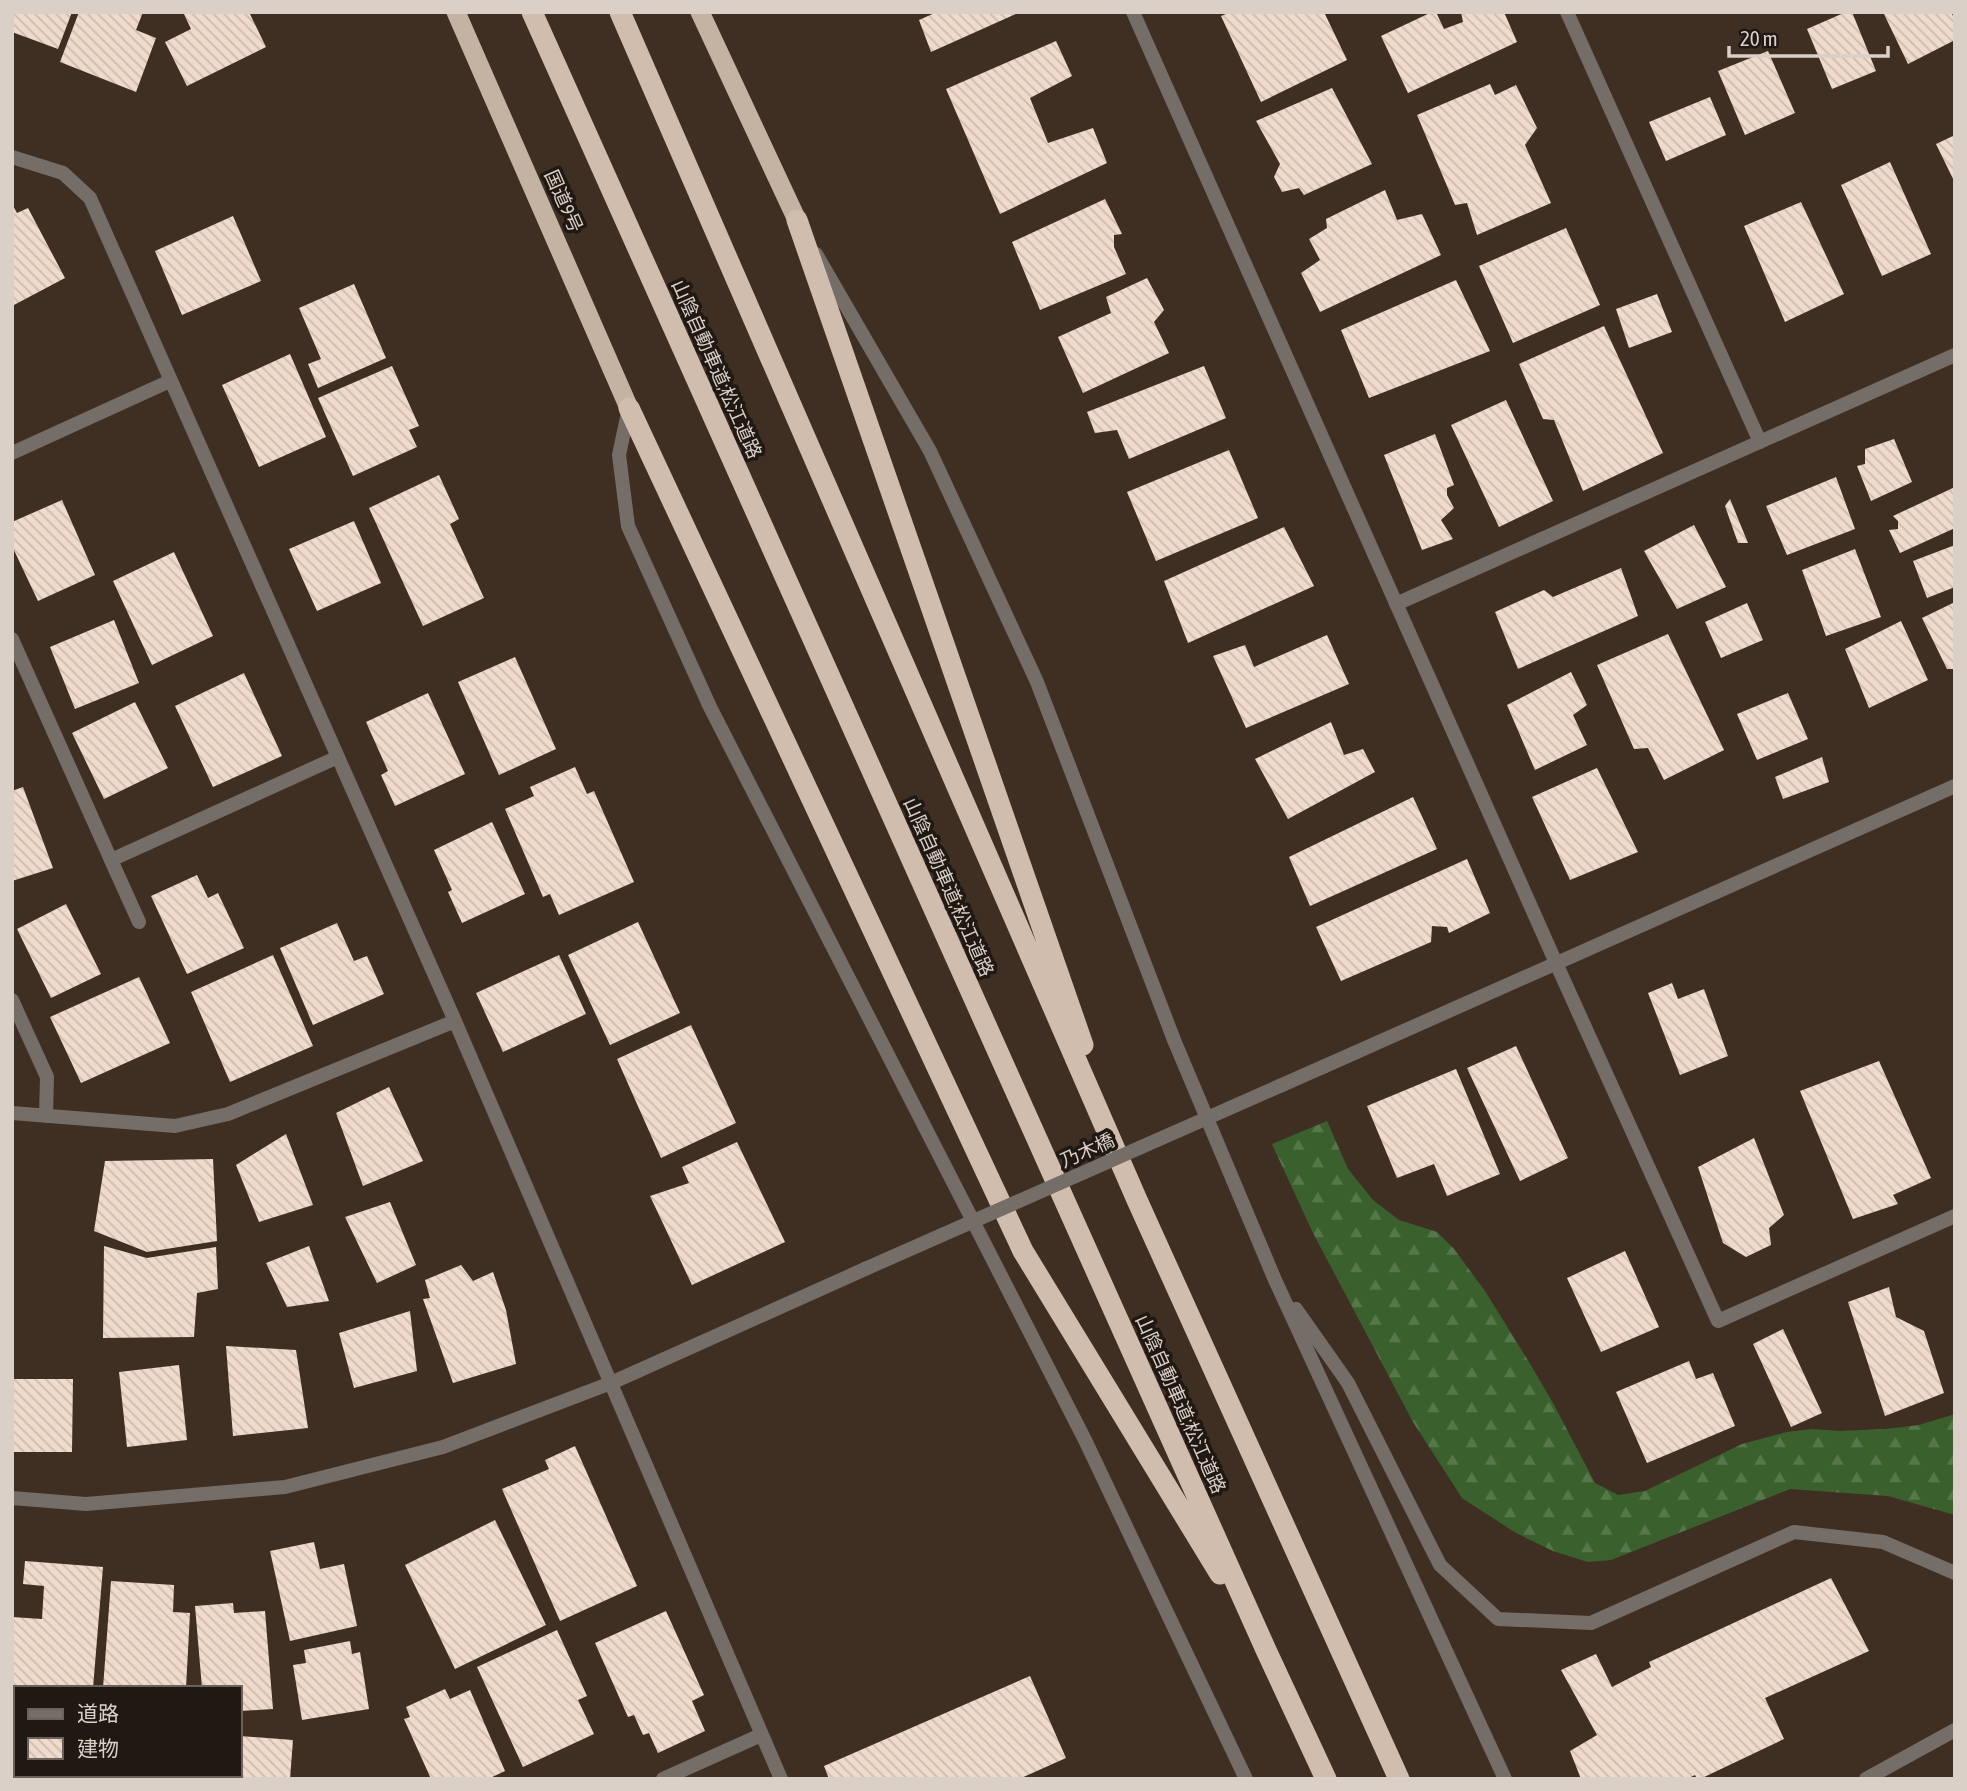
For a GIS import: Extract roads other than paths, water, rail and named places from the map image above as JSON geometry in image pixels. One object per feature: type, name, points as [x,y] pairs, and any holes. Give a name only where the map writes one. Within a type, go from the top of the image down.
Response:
[{"type":"highway","name":"国道9号","points":[[457,12],[629,408]]},
{"type":"highway","name":"山陰自動車道;松江道路","points":[[532,12],[1326,1779]]},
{"type":"highway","points":[[620,12],[1137,1200],[1399,1779]]},
{"type":"highway","points":[[700,12],[797,220],[1137,1200]]},
{"type":"highway","points":[[629,408],[1023,1251],[1266,1650]]},
{"type":"street","points":[[1133,12],[1718,1321],[1955,1216]]},
{"type":"street","points":[[1567,12],[1760,442]]},
{"type":"street","points":[[12,158],[63,173],[90,198],[455,1021],[781,1779]]},
{"type":"street","points":[[797,220],[930,451],[1037,682],[1174,1040],[1275,1280],[1506,1779]]},
{"type":"street","points":[[1396,604],[1955,355]]},
{"type":"street","points":[[12,453],[170,381]]},
{"type":"street","points":[[629,408],[619,455],[628,526],[699,683],[1084,1440],[1246,1779]]},
{"type":"street","points":[[12,639],[139,922]]},
{"type":"street","points":[[111,860],[338,757]]},
{"type":"street","name":"乃木橋","points":[[12,1498],[86,1504],[285,1487],[443,1447],[611,1383],[1955,786]]},
{"type":"street","points":[[12,1000],[47,1077],[46,1116]]},
{"type":"street","points":[[12,1113],[175,1126],[228,1114],[455,1021]]},
{"type":"street","points":[[1275,1280],[1348,1383],[1440,1565],[1498,1619],[1591,1623],[1794,1532],[1883,1542],[1955,1573]]},
{"type":"street","points":[[1866,1779],[1953,1729]]},
{"type":"street","points":[[663,1779],[761,1735]]}]
